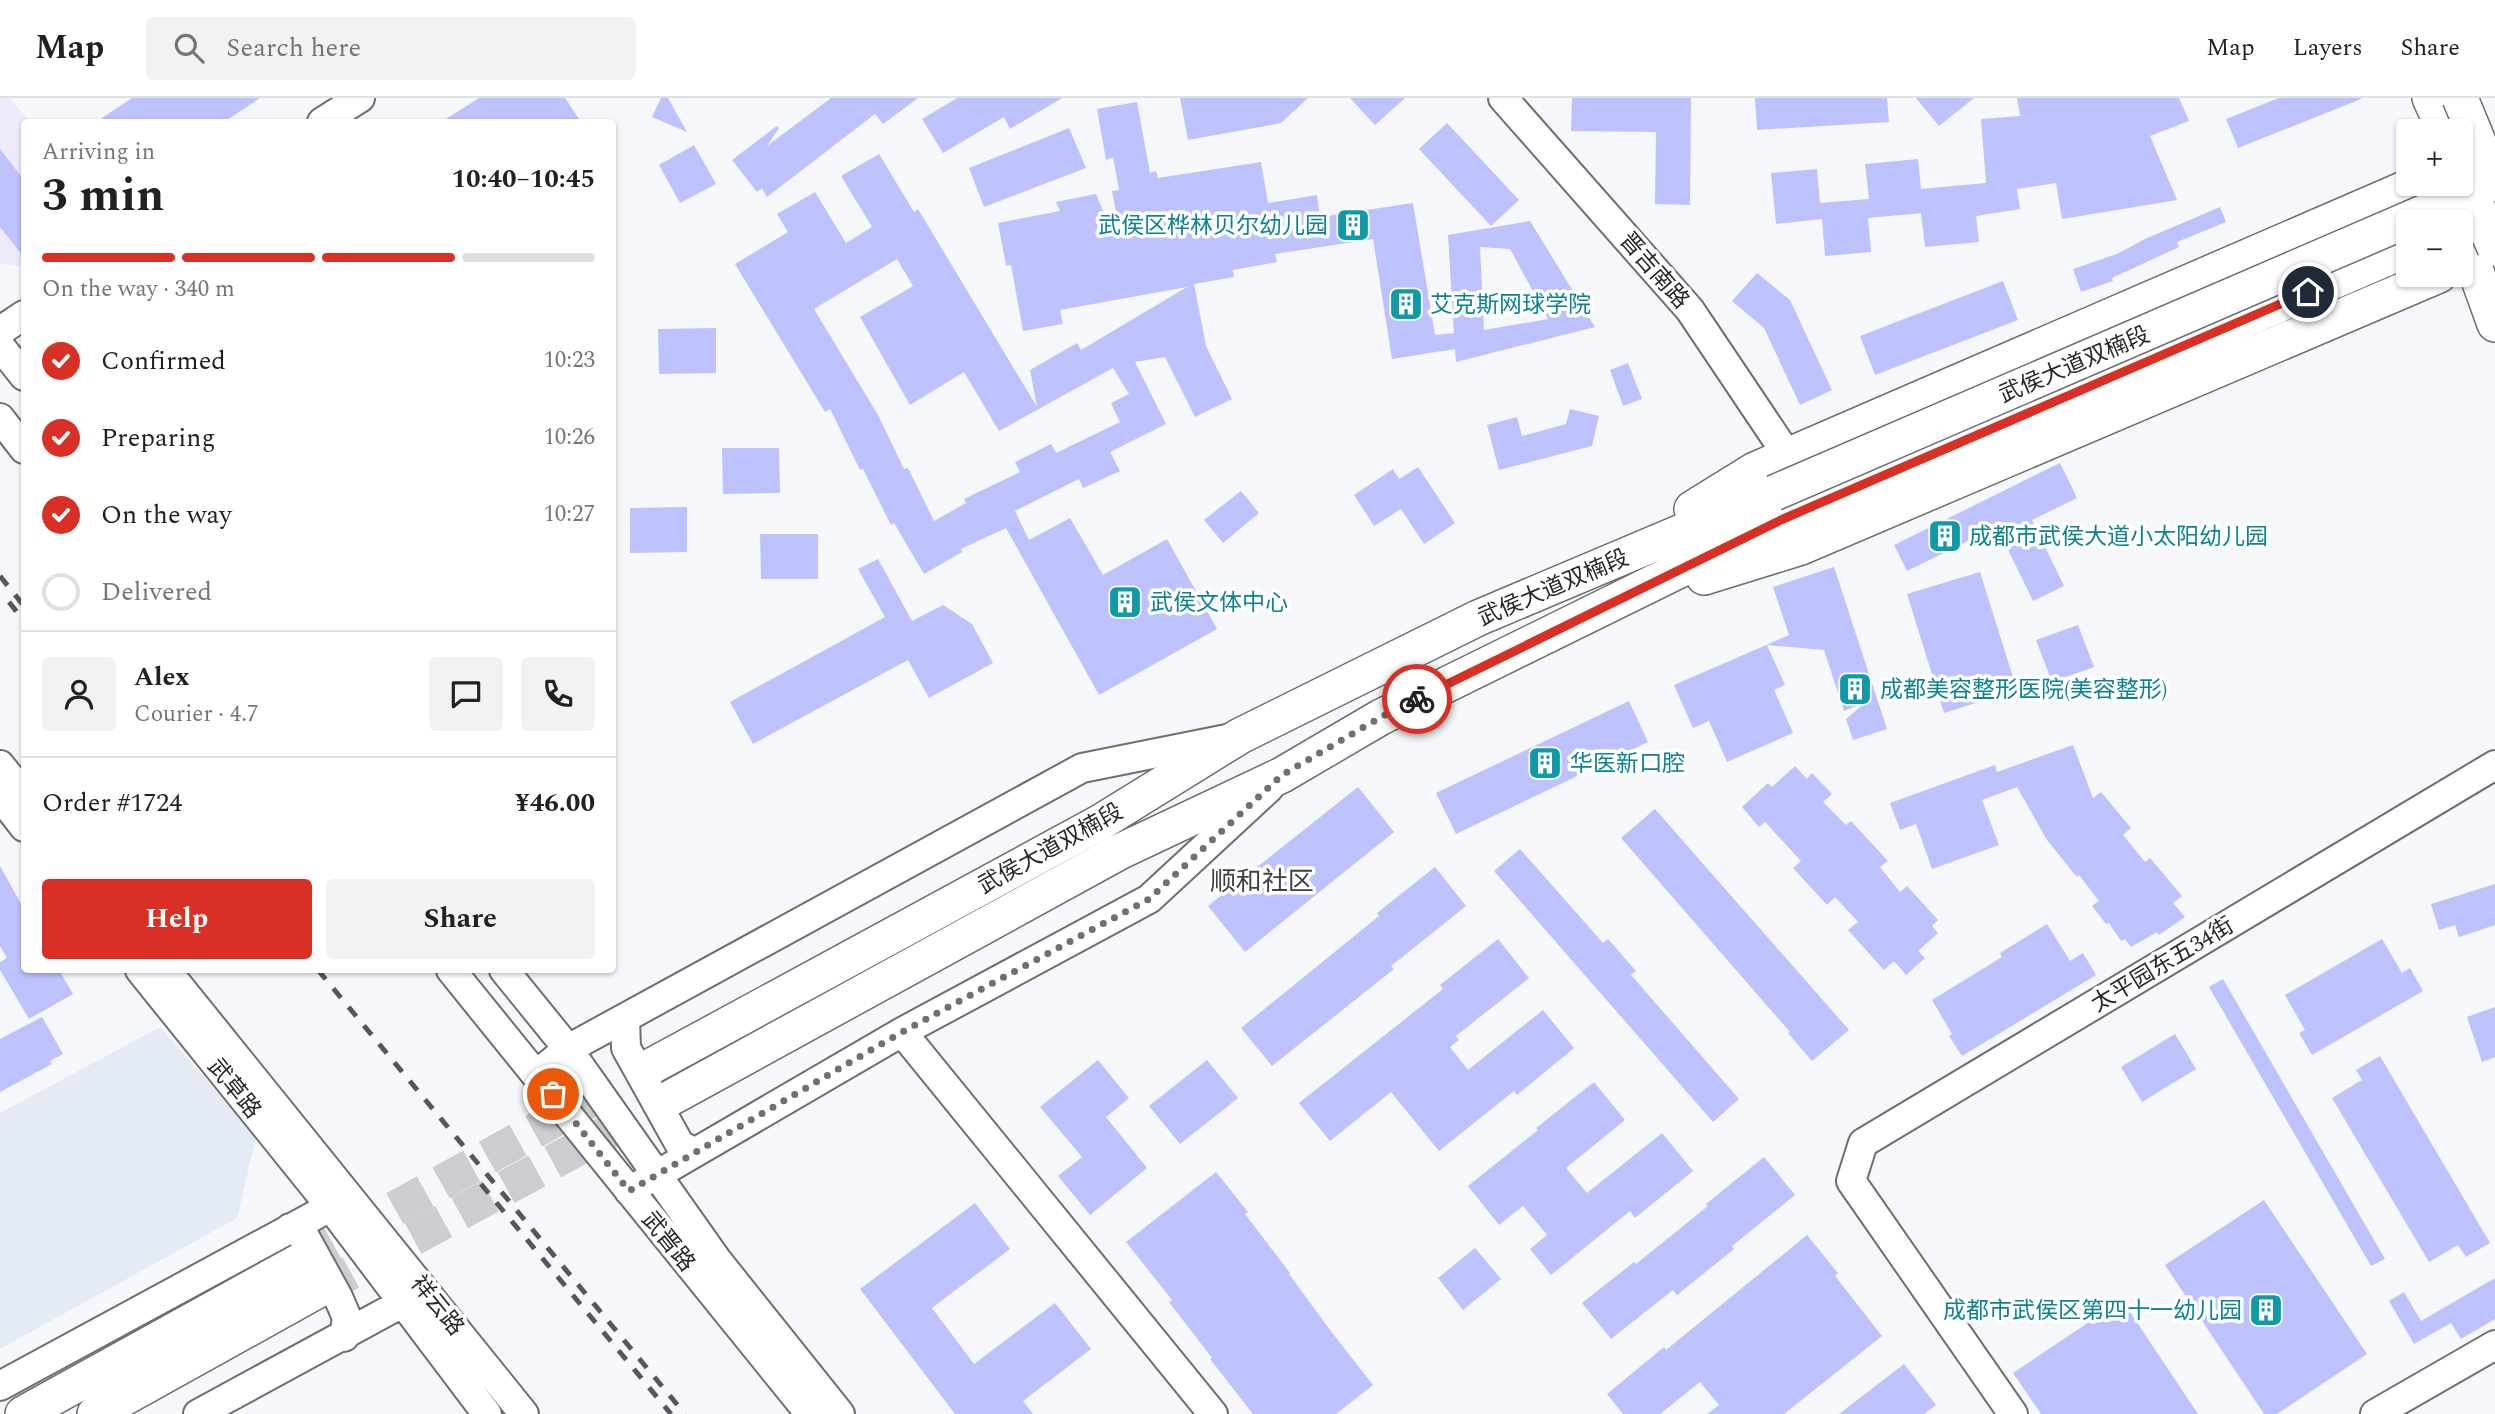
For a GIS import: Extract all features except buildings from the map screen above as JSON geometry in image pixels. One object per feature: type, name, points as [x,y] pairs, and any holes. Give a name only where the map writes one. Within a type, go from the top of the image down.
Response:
[{"type":"main road","points":[[2409,98],[2418,119]]},
{"type":"main road","points":[[2430,98],[2440,119]]},
{"type":"main road","points":[[2460,98],[2495,183]]},
{"type":"main road","points":[[2473,160],[2495,149]]},
{"type":"main road","name":"武侯大道双楠段","points":[[665,1101],[1121,851],[1282,775],[1381,717],[1594,612],[1779,506],[2495,183]]},
{"type":"main road","points":[[1598,567],[1755,470],[2396,193]]},
{"type":"main road","points":[[2467,196],[2495,324]]},
{"type":"main road","points":[[2473,220],[2495,211]]},
{"type":"main road","name":"武侯大道双楠段","points":[[648,1068],[1101,822],[1240,736],[1478,618],[1598,567],[1779,506],[2396,254]]},
{"type":"main road","points":[[1594,612],[1801,547],[2411,287]]},
{"type":"main road","points":[[23,1414],[311,1275],[95,1414]]},
{"type":"street","points":[[327,119],[360,98]]},
{"type":"street","name":"晋吉南路","points":[[1503,98],[1690,310],[1788,456]]},
{"type":"street","points":[[0,331],[21,317]]},
{"type":"street","points":[[0,346],[21,372]]},
{"type":"street","points":[[0,418],[21,445]]},
{"type":"street","points":[[537,1074],[568,1049],[1082,768],[1240,736]]},
{"type":"street","points":[[0,765],[21,791]]},
{"type":"street","name":"太平园东五34街","points":[[2013,1414],[1851,1181],[1863,1143],[2495,765]]},
{"type":"street","points":[[629,1191],[902,1032],[1149,899],[1282,775]]},
{"type":"street","points":[[0,796],[21,823]]},
{"type":"street","name":"武草路","points":[[143,973],[340,1201]]},
{"type":"street","name":"武草路","points":[[168,973],[340,1201]]},
{"type":"street","name":"武晋路","points":[[453,973],[810,1414]]},
{"type":"street","name":"武晋路","points":[[506,973],[568,1049],[717,1260],[840,1414]]},
{"type":"street","points":[[625,1018],[626,1048],[680,1145],[694,1152]]},
{"type":"street","points":[[902,1032],[1213,1414]]},
{"type":"street","points":[[0,1386],[340,1201]]},
{"type":"street","name":"祥云路","points":[[340,1201],[414,1297],[524,1414]]},
{"type":"street","points":[[290,1228],[305,1237],[338,1297],[347,1318],[344,1337]]},
{"type":"street","points":[[198,1414],[414,1297]]},
{"type":"street","name":"祥云路","points":[[414,1297],[487,1414]]},
{"type":"street","points":[[2381,1413],[2495,1345]]},
{"type":"shaded area","points":[[0,98],[9,98],[28,119],[21,119],[21,266],[0,263]]},
{"type":"shaded area","points":[[160,1027],[256,1137],[237,1218],[0,1349],[0,1113]]},
{"type":"tunnel","points":[[302,1260],[648,1068]]},
{"type":"tunnel","points":[[320,1289],[665,1101]]},
{"type":"railway","points":[[0,576],[21,602]]},
{"type":"railway","points":[[9,602],[21,617]]},
{"type":"railway","points":[[320,973],[685,1414]]},
{"type":"railway","points":[[481,1184],[671,1414]]},
{"type":"way so far","points":[[553,1094],[629,1191],[902,1032],[1149,899],[1282,775],[1417,699]]},
{"type":"place","name":"武侯区桦林贝尔幼儿园","points":[[1353,225]]},
{"type":"place","name":"艾克斯网球学院","points":[[1406,304]]},
{"type":"place","name":"成都市武侯大道小太阳幼儿园","points":[[1945,536]]},
{"type":"place","name":"武侯文体中心","points":[[1125,602]]},
{"type":"place","name":"成都美容整形医院(美容整形)","points":[[1855,689]]},
{"type":"place","name":"华医新口腔","points":[[1545,763]]},
{"type":"place","name":"成都市武侯区第四十一幼儿园","points":[[2266,1310]]},
{"type":"district","name":"顺和社区","points":[[1262,881]]},
{"type":"route","points":[[1417,699],[1783,519],[2308,292]]}]
